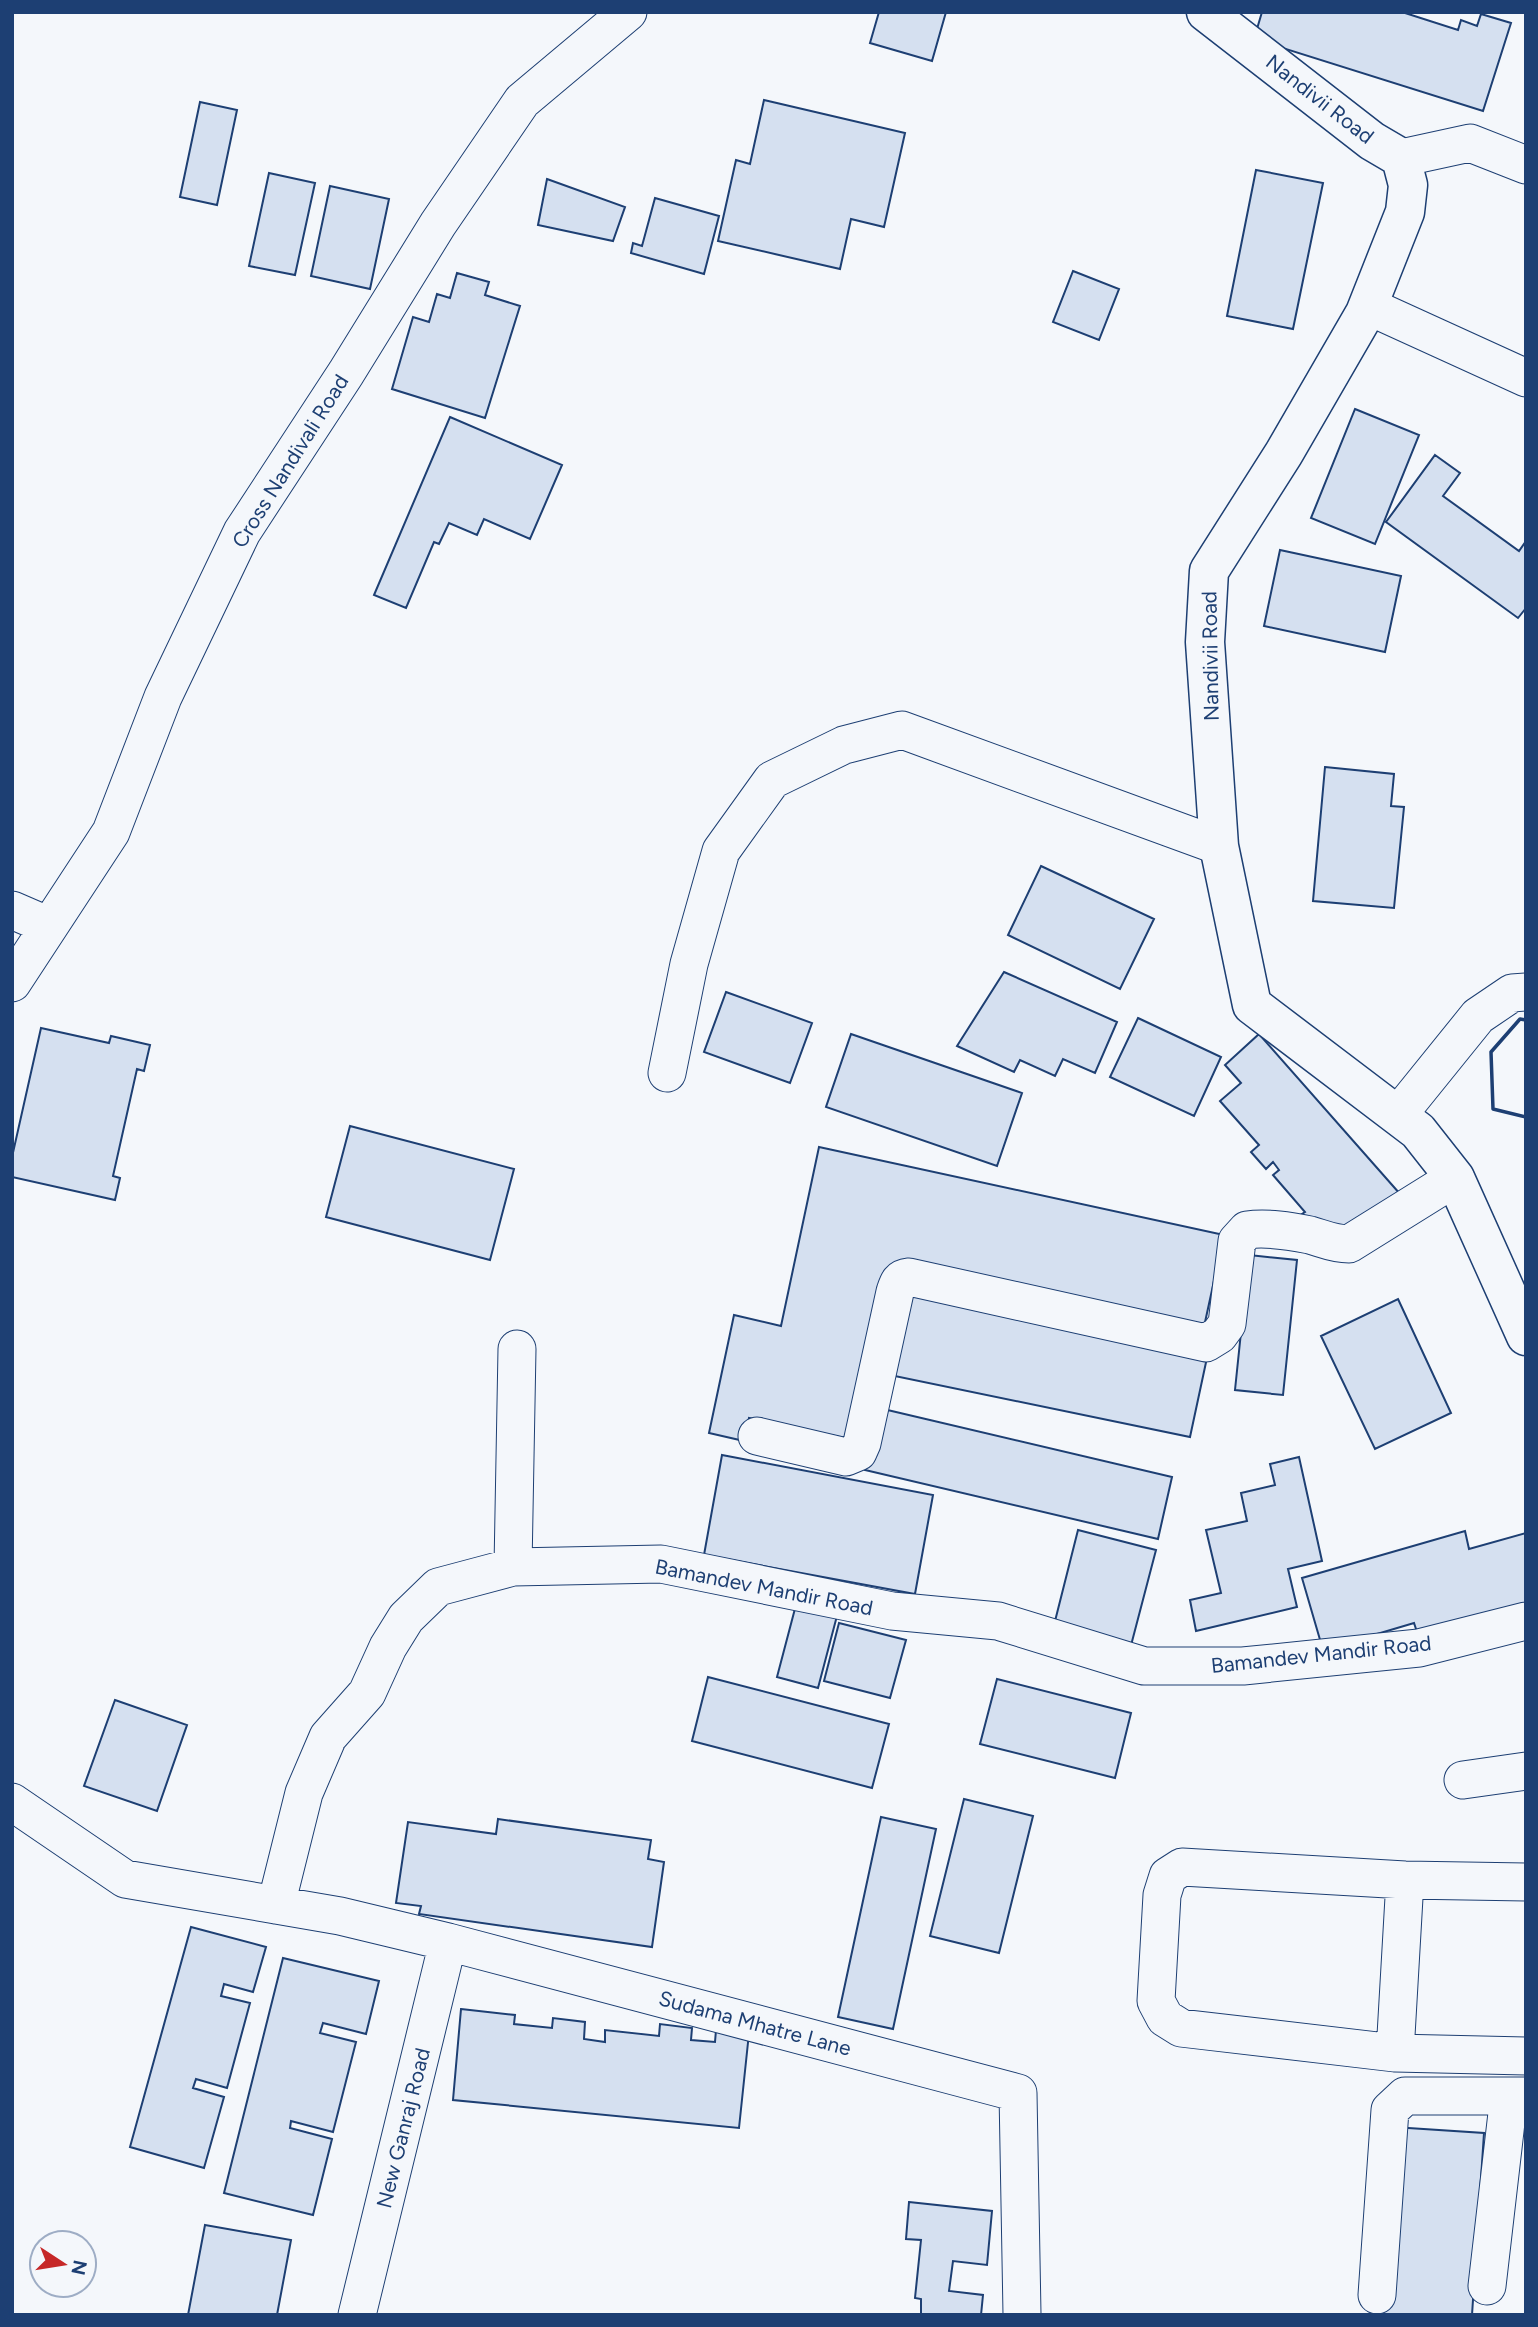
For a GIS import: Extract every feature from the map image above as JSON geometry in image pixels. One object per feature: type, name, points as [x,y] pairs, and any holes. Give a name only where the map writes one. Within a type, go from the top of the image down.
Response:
[{"type":"street","name":"Cross Nandivali Road","points":[[49,926],[111,832],[163,697],[242,532],[346,373],[438,224],[522,101],[628,12]]},
{"type":"street","name":"Nandivii Road","points":[[1206,12],[1372,141],[1401,158],[1408,185],[1405,212],[1368,306],[1284,453],[1209,570],[1205,642],[1219,846],[1252,1005],[1418,1131],[1455,1178],[1526,1336]]},
{"type":"street","points":[[1401,158],[1470,143],[1526,165]]},
{"type":"street","points":[[1368,306],[1526,379]]},
{"type":"street","points":[[667,1073],[689,964],[721,851],[772,779],[844,744],[902,730],[1219,846]]},
{"type":"street","points":[[12,910],[49,926],[12,983]]},
{"type":"street","points":[[1398,1115],[1478,1016],[1512,993],[1526,992]]},
{"type":"street","points":[[757,1436],[846,1457],[858,1452],[895,1292],[899,1280],[903,1277],[1206,1343],[1219,1335],[1227,1324],[1237,1241],[1247,1230],[1262,1228],[1311,1236],[1332,1244],[1349,1244],[1455,1178]]},
{"type":"street","points":[[513,1567],[517,1349]]},
{"type":"street","name":"Bamandev Mandir Road","points":[[276,1905],[304,1793],[328,1737],[367,1693],[388,1647],[406,1618],[438,1587],[513,1567],[661,1564],[892,1611],[998,1621],[1144,1666],[1243,1666],[1419,1648],[1526,1621]]},
{"type":"street","points":[[1463,1780],[1526,1771]]},
{"type":"street","points":[[12,1802],[125,1879],[276,1905]]},
{"type":"street","points":[[1526,1882],[1405,1880],[1182,1867],[1168,1876],[1162,1895],[1156,2001],[1165,2018],[1181,2028],[1395,2053],[1526,2056]]},
{"type":"street","points":[[1395,2053],[1405,1880]]},
{"type":"street","name":"Sudama Mhatre Lane","points":[[276,1905],[340,1916],[448,1942],[1018,2092],[1022,2314]]},
{"type":"street","name":"New Ganraj Road","points":[[357,2315],[448,1942]]},
{"type":"street","points":[[1377,2295],[1390,2110],[1405,2095],[1517,2096],[1487,2286]]},
{"type":"building","points":[[879,12],[946,12],[932,61],[870,43]]},
{"type":"building","points":[[1262,12],[1402,12],[1458,30],[1461,20],[1477,26],[1481,14],[1511,23],[1483,111],[1254,39]]},
{"type":"building","points":[[764,100],[905,133],[884,227],[851,219],[840,269],[718,241],[736,160],[750,164]]},
{"type":"building","points":[[200,102],[237,110],[217,205],[180,197]]},
{"type":"building","points":[[1256,170],[1323,183],[1293,329],[1227,316]]},
{"type":"building","points":[[269,173],[315,183],[295,275],[249,266]]},
{"type":"building","points":[[547,179],[625,207],[613,241],[538,225]]},
{"type":"building","points":[[330,186],[389,199],[370,289],[311,276]]},
{"type":"building","points":[[655,198],[719,216],[704,274],[631,253],[633,243],[642,246]]},
{"type":"building","points":[[1073,271],[1119,289],[1099,340],[1053,322]]},
{"type":"building","points":[[457,273],[489,282],[485,295],[520,306],[485,418],[392,389],[413,317],[429,322],[437,294],[450,298]]},
{"type":"building","points":[[1355,409],[1419,435],[1375,544],[1311,518]]},
{"type":"building","points":[[450,417],[562,465],[530,539],[484,519],[477,535],[449,523],[439,544],[434,542],[406,608],[374,595]]},
{"type":"building","points":[[1435,455],[1460,473],[1443,496],[1519,551],[1526,541],[1526,608],[1518,618],[1386,522]]},
{"type":"building","points":[[1280,550],[1401,576],[1385,652],[1264,626]]},
{"type":"building","points":[[1325,767],[1394,774],[1391,806],[1404,807],[1394,908],[1313,901]]},
{"type":"building","points":[[1041,866],[1154,919],[1120,989],[1008,935]]},
{"type":"building","points":[[1004,972],[1117,1022],[1095,1073],[1063,1059],[1055,1076],[1020,1060],[1014,1072],[957,1046]]},
{"type":"building","points":[[726,992],[812,1023],[790,1083],[704,1052]]},
{"type":"building","points":[[1138,1018],[1221,1057],[1194,1116],[1110,1077]]},
{"type":"building","points":[[41,1028],[109,1043],[111,1036],[150,1045],[144,1071],[137,1069],[113,1176],[120,1178],[115,1200],[12,1177],[12,1157]]},
{"type":"building","points":[[851,1034],[1022,1093],[997,1166],[826,1107]]},
{"type":"building","points":[[1259,1034],[1408,1203],[1327,1242],[1302,1214],[1305,1212],[1273,1175],[1279,1170],[1273,1162],[1266,1169],[1251,1152],[1259,1145],[1220,1101],[1241,1083],[1225,1065]]},
{"type":"building","points":[[350,1126],[514,1169],[490,1260],[326,1217]]},
{"type":"building","points":[[819,1147],[1224,1235],[1202,1336],[891,1269],[854,1440],[749,1418],[744,1441],[709,1433],[734,1315],[781,1326]]},
{"type":"building","points":[[1249,1255],[1297,1260],[1283,1395],[1235,1390]]},
{"type":"building","points":[[902,1289],[1208,1353],[1190,1437],[885,1374]]},
{"type":"building","points":[[1398,1299],[1451,1413],[1375,1449],[1321,1336]]},
{"type":"building","points":[[879,1408],[1172,1477],[1158,1539],[865,1470]]},
{"type":"building","points":[[722,1455],[933,1495],[915,1594],[704,1555]]},
{"type":"building","points":[[1299,1457],[1322,1561],[1288,1569],[1297,1607],[1196,1631],[1190,1600],[1221,1593],[1206,1530],[1247,1521],[1241,1493],[1275,1485],[1270,1464]]},
{"type":"building","points":[[1078,1530],[1156,1550],[1129,1653],[1052,1633]]},
{"type":"building","points":[[1465,1531],[1469,1549],[1526,1533],[1526,1604],[1418,1635],[1414,1623],[1323,1650],[1302,1578]]},
{"type":"building","points":[[797,1601],[838,1612],[818,1688],[777,1677]]},
{"type":"building","points":[[839,1623],[906,1640],[890,1698],[824,1681]]},
{"type":"building","points":[[708,1677],[889,1724],[872,1788],[692,1741]]},
{"type":"building","points":[[997,1679],[1131,1713],[1115,1778],[980,1744]]},
{"type":"building","points":[[115,1700],[187,1725],[157,1811],[84,1786]]},
{"type":"building","points":[[964,1799],[1033,1816],[999,1953],[930,1936]]},
{"type":"building","points":[[881,1817],[936,1829],[893,2029],[838,2017]]},
{"type":"building","points":[[498,1819],[651,1840],[648,1859],[664,1862],[652,1947],[419,1914],[421,1906],[396,1903],[408,1822],[496,1834]]},
{"type":"building","points":[[191,1927],[266,1947],[253,1992],[224,1984],[221,1996],[250,2003],[227,2088],[196,2079],[193,2088],[224,2097],[204,2168],[130,2147]]},
{"type":"building","points":[[283,1958],[379,1981],[366,2034],[323,2023],[320,2033],[356,2042],[333,2132],[291,2121],[290,2128],[332,2139],[313,2215],[224,2193]]},
{"type":"building","points":[[461,2009],[515,2015],[514,2024],[552,2028],[553,2018],[585,2022],[584,2039],[605,2042],[605,2030],[659,2036],[660,2024],[692,2028],[691,2040],[715,2042],[716,2030],[749,2033],[739,2128],[453,2100]]},
{"type":"building","points":[[1393,2127],[1484,2133],[1472,2315],[1381,2315]]},
{"type":"building","points":[[909,2202],[992,2211],[987,2265],[953,2261],[949,2291],[983,2295],[981,2315],[921,2315],[921,2299],[915,2298],[921,2240],[906,2239]]},
{"type":"building","points":[[205,2225],[291,2240],[277,2315],[188,2315]]},
{"type":"wall","points":[[1526,1020],[1520,1019],[1491,1052],[1493,1109],[1526,1117]]}]
